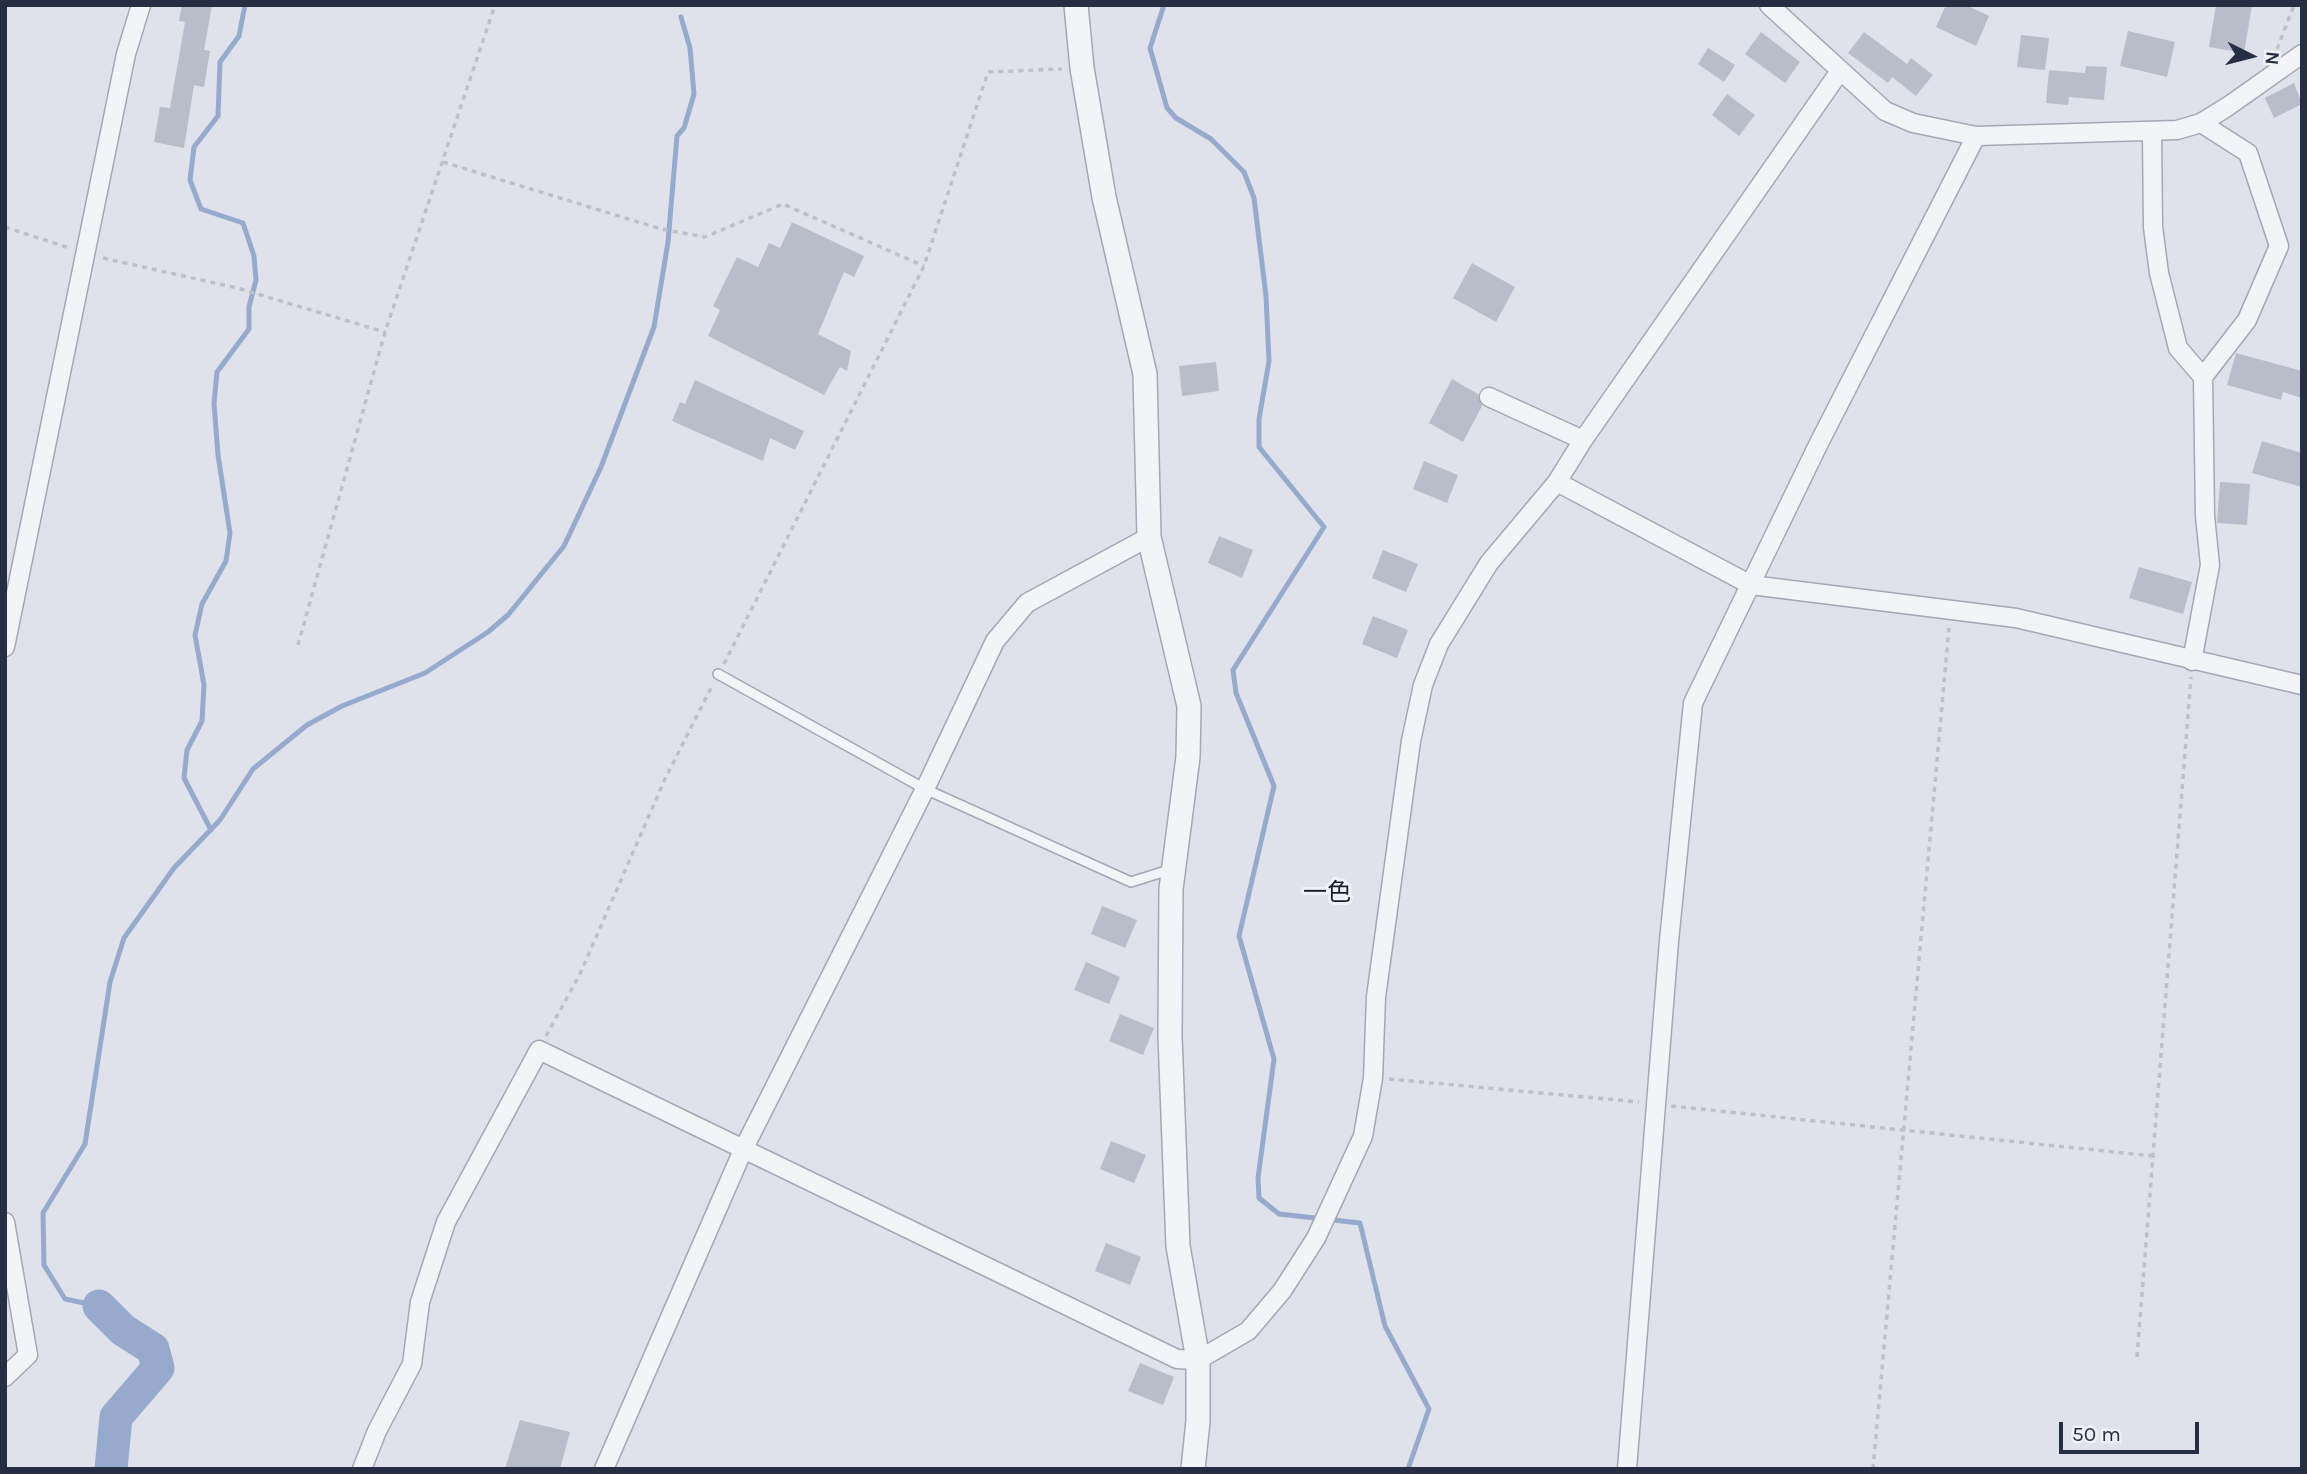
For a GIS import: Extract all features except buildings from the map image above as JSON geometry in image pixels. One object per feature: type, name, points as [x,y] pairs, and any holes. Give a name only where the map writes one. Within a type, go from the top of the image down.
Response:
[{"type":"street","points":[[5,647],[126,54],[141,5]]},
{"type":"street","points":[[1076,5],[1082,68],[1104,197],[1145,374],[1150,537],[1189,706],[1188,757],[1174,868],[1170,1010],[1178,1246],[1198,1360],[1198,1421],[1193,1469]]},
{"type":"street","points":[[1773,6],[1885,111],[1913,123],[1976,136],[2177,130],[2201,123],[2302,54]]},
{"type":"street","points":[[362,1469],[377,1431],[412,1364],[420,1302],[446,1222],[539,1049],[1177,1359],[1198,1360],[1248,1331],[1282,1291],[1317,1238],[1363,1136],[1373,1078],[1376,997],[1411,741],[1423,685],[1439,644],[1489,563],[1557,482],[1583,440],[1840,71]]},
{"type":"street","points":[[2192,661],[2210,565],[2205,516],[2203,377],[2248,320],[2279,246],[2248,153],[2201,123]]},
{"type":"street","points":[[2152,132],[2153,227],[2159,274],[2178,348],[2203,377]]},
{"type":"street","points":[[1627,1469],[1669,941],[1693,703],[1976,136]]},
{"type":"street","points":[[1489,397],[1583,440]]},
{"type":"street","points":[[1557,482],[1751,585],[2027,620],[2302,685]]},
{"type":"street","points":[[604,1469],[743,1150],[925,789],[995,641],[1027,603],[1150,537]]},
{"type":"street","points":[[5,1222],[28,1355],[5,1377]]},
{"type":"lane","points":[[719,674],[925,789],[1131,882],[1174,868]]},
{"type":"path","points":[[298,645],[385,332],[495,5]]},
{"type":"path","points":[[2283,67],[2276,51],[2294,5]]},
{"type":"path","points":[[539,1049],[580,974],[665,779],[924,266],[988,72],[1082,68]]},
{"type":"path","points":[[443,162],[661,229],[705,237],[783,204],[924,266]]},
{"type":"path","points":[[5,227],[87,254],[237,288],[385,332]]},
{"type":"path","points":[[1873,1469],[1951,609]]},
{"type":"path","points":[[2137,1357],[2192,661]]},
{"type":"path","points":[[1373,1078],[1656,1104],[2153,1156]]},
{"type":"waterway","points":[[211,830],[184,778],[187,750],[202,721],[204,685],[195,635],[202,604],[226,561],[230,533],[218,455],[214,403],[217,372],[249,329],[249,307],[256,280],[254,256],[243,223],[201,209],[190,180],[194,147],[218,116],[220,62],[239,36],[245,5]]},
{"type":"waterway","points":[[1164,5],[1150,48],[1167,108],[1176,118],[1211,139],[1244,172],[1254,198],[1266,296],[1269,361],[1259,419],[1259,447],[1324,527],[1233,670],[1236,693],[1274,786],[1239,936],[1274,1059],[1258,1178],[1259,1198],[1279,1214],[1360,1223],[1385,1326],[1429,1409],[1408,1469]]},
{"type":"waterway","points":[[99,1306],[65,1299],[44,1265],[43,1213],[85,1144],[110,982],[124,938],[174,868],[220,820],[253,769],[307,725],[342,706],[425,673],[488,632],[508,615],[564,546],[601,467],[654,327],[668,242],[677,136],[684,128],[694,94],[690,48],[681,17]]},
{"type":"waterway","points":[[99,1306],[123,1330],[153,1349],[158,1368],[116,1417],[111,1469]]},
{"type":"district","name":"一色","points":[[1327,893]]}]
